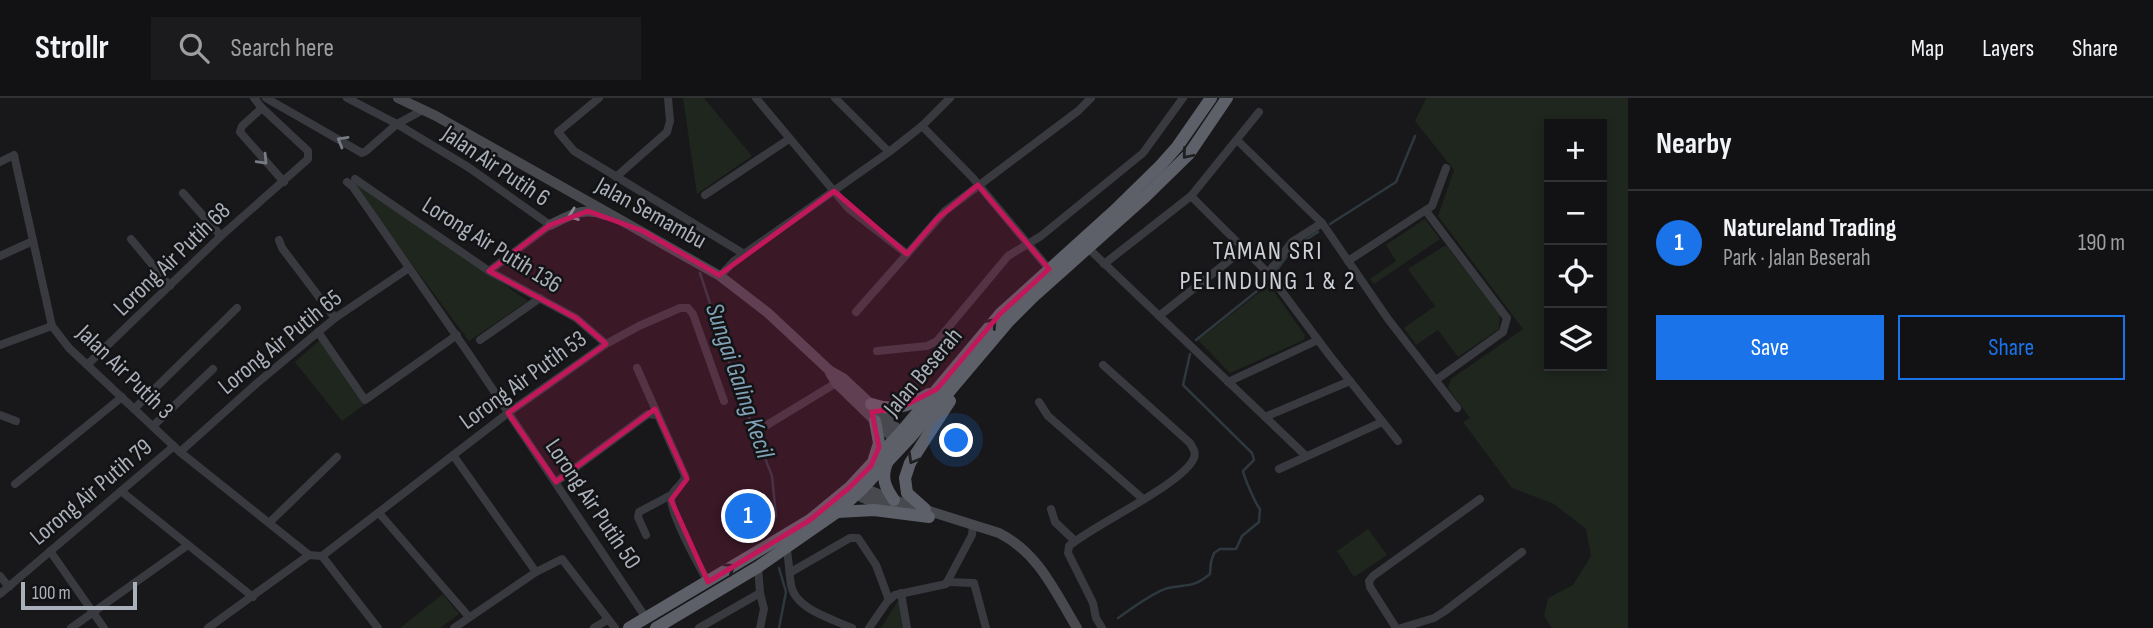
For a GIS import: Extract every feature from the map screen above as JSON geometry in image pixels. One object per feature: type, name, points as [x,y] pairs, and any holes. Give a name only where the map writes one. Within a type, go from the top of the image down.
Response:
[{"type":"highway","name":"Jalan Beserah","points":[[629,628],[810,520],[887,463],[937,389],[1000,314],[1160,166],[1211,98]]},
{"type":"highway","name":"Jalan Beserah","points":[[656,628],[758,567],[837,512],[871,466],[901,439],[1008,323],[1188,154],[1227,98]]},
{"type":"highway","points":[[927,513],[907,493],[905,478],[910,463],[950,401],[1008,323]]},
{"type":"highway","points":[[871,404],[882,408],[900,408],[937,389]]},
{"type":"highway","points":[[871,466],[878,447],[875,421]]},
{"type":"highway","points":[[887,463],[883,472],[884,484],[894,500]]},
{"type":"highway","points":[[837,512],[874,510],[927,513]]},
{"type":"main road","name":"Jalan Semambu","points":[[398,98],[436,116]]},
{"type":"main road","name":"Jalan Semambu","points":[[412,98],[436,116],[720,276],[768,313],[840,381],[875,421],[901,439]]},
{"type":"main road","points":[[550,225],[578,212],[588,211],[598,212],[643,231]]},
{"type":"main road","name":"Jalan Semambu","points":[[840,381],[871,404],[901,439]]},
{"type":"main road","points":[[856,488],[927,513]]},
{"type":"main road","points":[[856,488],[927,513],[999,533],[1023,547],[1044,574],[1077,628]]},
{"type":"street","points":[[254,98],[262,108],[240,128],[243,138],[284,182]]},
{"type":"street","points":[[266,98],[362,153],[397,124],[421,111]]},
{"type":"street","name":"Jalan Air Putih 6","points":[[347,98],[397,124],[468,167],[550,225]]},
{"type":"street","points":[[599,98],[558,132],[574,151],[744,254]]},
{"type":"street","points":[[616,177],[667,132],[670,121],[667,98]]},
{"type":"street","points":[[756,98],[848,208],[907,254]]},
{"type":"street","points":[[835,98],[889,152]]},
{"type":"street","points":[[856,312],[937,218],[1078,111],[1091,98]]},
{"type":"street","points":[[877,351],[932,344],[1008,256],[1041,236],[1143,153],[1183,98]]},
{"type":"street","points":[[720,276],[744,254],[889,152],[922,126],[947,99]]},
{"type":"street","name":"Lorong Air Putih 68","points":[[87,365],[221,236],[308,159],[308,151],[262,108]]},
{"type":"street","points":[[1104,264],[1191,196],[1259,112]]},
{"type":"street","points":[[922,126],[978,185],[1049,269]]},
{"type":"street","points":[[705,195],[789,139]]},
{"type":"street","points":[[1237,140],[1322,223],[1388,319],[1457,408]]},
{"type":"street","name":"Jalan Air Putih 3","points":[[0,162],[14,155],[52,326],[69,348],[177,449],[309,555]]},
{"type":"street","points":[[1348,261],[1432,206],[1446,168]]},
{"type":"street","name":"Lorong Air Putih 50","points":[[351,180],[353,187],[457,335],[646,618]]},
{"type":"street","name":"Lorong Air Putih 136","points":[[351,180],[489,271],[576,318],[607,344]]},
{"type":"street","points":[[183,193],[221,236]]},
{"type":"street","points":[[1191,196],[1268,273],[1398,441]]},
{"type":"street","points":[[1426,211],[1507,318],[1503,332],[1436,380]]},
{"type":"street","points":[[1268,273],[1292,242],[1322,223]]},
{"type":"street","points":[[489,271],[550,225]]},
{"type":"street","points":[[131,239],[170,286]]},
{"type":"street","points":[[279,240],[282,248],[335,318]]},
{"type":"street","points":[[0,257],[33,241]]},
{"type":"street","points":[[1088,248],[1306,456]]},
{"type":"street","points":[[1159,316],[1245,248]]},
{"type":"street","name":"Lorong Air Putih 65","points":[[177,449],[335,318],[409,268]]},
{"type":"street","points":[[480,340],[540,298]]},
{"type":"street","points":[[134,409],[237,308]]},
{"type":"street","name":"Lorong Air Putih 53","points":[[322,556],[508,413],[607,344],[680,308],[688,308],[693,314],[724,401]]},
{"type":"street","points":[[0,345],[52,326]]},
{"type":"street","points":[[318,332],[365,400],[457,335]]},
{"type":"street","points":[[1228,382],[1318,340]]},
{"type":"street","points":[[1102,628],[1096,618],[1093,603],[1068,553],[1069,546],[1181,474],[1193,459],[1194,449],[1103,365]]},
{"type":"street","points":[[638,368],[686,478],[671,495],[639,512],[646,536]]},
{"type":"street","points":[[153,426],[213,369]]},
{"type":"street","points":[[767,425],[840,381]]},
{"type":"street","points":[[1265,417],[1350,381]]},
{"type":"street","points":[[15,484],[121,397]]},
{"type":"street","points":[[1039,402],[1048,416],[1143,499]]},
{"type":"street","points":[[556,482],[648,414],[657,415]]},
{"type":"street","points":[[0,415],[16,421]]},
{"type":"street","points":[[1279,469],[1382,422]]},
{"type":"street","name":"Lorong Air Putih 79","points":[[0,594],[121,491],[177,449]]},
{"type":"street","points":[[453,455],[536,572]]},
{"type":"street","points":[[270,522],[337,457]]},
{"type":"street","points":[[121,491],[253,597]]},
{"type":"street","points":[[671,495],[686,542],[708,582]]},
{"type":"street","points":[[1396,628],[1370,587],[1369,581],[1480,499]]},
{"type":"street","points":[[1051,509],[1055,522],[1075,541]]},
{"type":"street","points":[[379,513],[469,617]]},
{"type":"street","points":[[869,628],[889,600],[901,593],[947,582],[972,535],[973,525]]},
{"type":"street","points":[[791,572],[850,538],[858,538],[876,565],[889,600]]},
{"type":"street","points":[[71,628],[188,545]]},
{"type":"street","points":[[786,546],[792,590],[800,601],[852,628]]},
{"type":"street","points":[[50,551],[104,628]]},
{"type":"street","points":[[1401,628],[1434,618],[1522,552]]},
{"type":"street","points":[[208,628],[309,555],[322,556],[379,628]]},
{"type":"street","points":[[454,628],[536,572],[562,559],[615,628]]},
{"type":"street","points":[[758,567],[764,609],[760,628]]},
{"type":"street","points":[[0,576],[9,587]]},
{"type":"street","points":[[947,582],[974,583],[986,628]]},
{"type":"street","points":[[699,628],[760,593]]},
{"type":"street","points":[[901,593],[907,628]]},
{"type":"street","points":[[594,628],[607,620]]},
{"type":"highlighted area","points":[[978,185],[1049,269],[1000,314],[937,389],[900,408],[872,412],[879,447],[871,466],[849,488],[810,520],[708,582],[671,500],[687,479],[655,409],[556,482],[508,413],[606,344],[576,318],[489,271],[550,225],[588,211],[643,231],[719,275],[834,191],[907,254],[938,218]]},
{"type":"shaded area","points":[[683,98],[704,98],[752,156],[697,194]]},
{"type":"shaded area","points":[[1426,98],[1628,98],[1628,628],[1552,628],[1544,616],[1548,598],[1573,585],[1591,556],[1586,529],[1554,504],[1512,488],[1463,422],[1470,418],[1448,388],[1451,379],[1523,329],[1438,216],[1454,170],[1415,121]]},
{"type":"shaded area","points":[[352,179],[528,301],[469,341],[351,182]]},
{"type":"shaded area","points":[[1425,219],[1440,239],[1374,284],[1370,279],[1396,261],[1386,245]]},
{"type":"shaded area","points":[[1446,245],[1500,315],[1499,329],[1458,357],[1438,330],[1416,345],[1404,328],[1435,306],[1408,269]]},
{"type":"shaded area","points":[[1269,285],[1305,335],[1304,340],[1230,373],[1198,340]]},
{"type":"shaded area","points":[[320,340],[364,405],[342,421],[295,362]]},
{"type":"shaded area","points":[[1368,529],[1387,555],[1354,577],[1337,551]]},
{"type":"shaded area","points":[[443,594],[459,614],[440,628],[400,628]]},
{"type":"shaded area","points":[[899,599],[903,628],[881,628]]},
{"type":"waterway","points":[[1330,224],[1396,182],[1415,136]]},
{"type":"waterway","points":[[1276,271],[1293,248],[1318,232]]},
{"type":"waterway","name":"Sungai Galing Kecil","points":[[700,273],[737,386],[772,476],[776,516],[767,530]]},
{"type":"waterway","points":[[1196,340],[1267,283]]},
{"type":"waterway","points":[[1118,618],[1162,590],[1194,584],[1210,574],[1214,553],[1220,549],[1236,549],[1242,536],[1259,522],[1260,509],[1243,471],[1254,460],[1252,453],[1183,385],[1190,354]]},
{"type":"waterway","name":"Sungai Galing Kecil","points":[[779,568],[786,592],[779,628]]},
{"type":"place","name":"Natureland Trading","points":[[748,516]]},
{"type":"district","name":"TAMAN SRI PELINDUNG 1 & 2","points":[[1268,266]]}]
